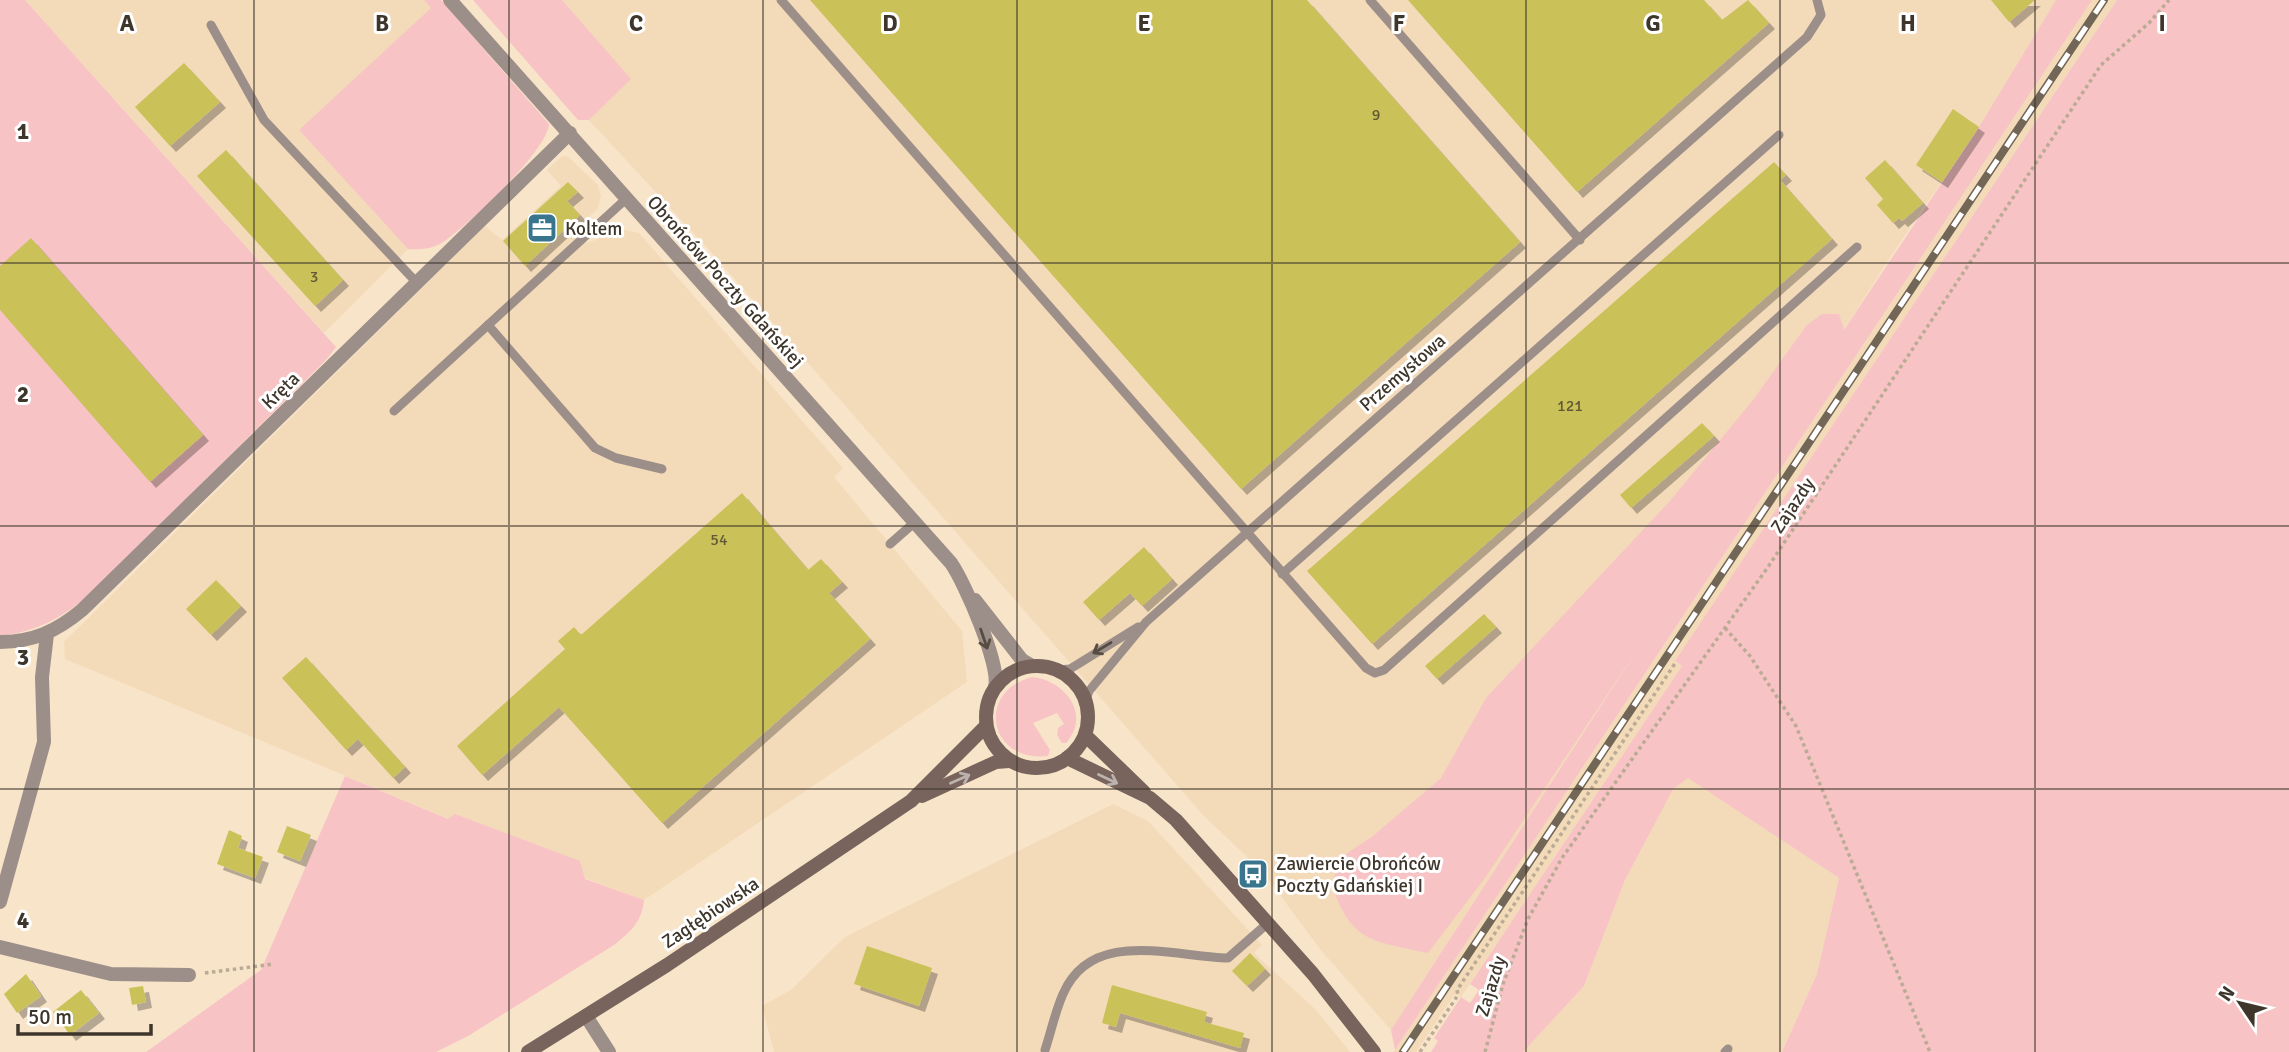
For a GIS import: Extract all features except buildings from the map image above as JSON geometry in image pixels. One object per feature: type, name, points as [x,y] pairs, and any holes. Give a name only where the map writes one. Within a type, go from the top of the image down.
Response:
[{"type":"main road","points":[[1032,666],[1058,670],[1079,688],[1085,702],[1088,718],[1085,735],[1067,758],[1045,768],[1020,766],[1009,761],[992,743],[986,726],[988,701],[995,687],[1016,670],[1032,666]]},
{"type":"main road","name":"Zagłębiowska","points":[[911,801],[979,736],[986,726]]},
{"type":"main road","points":[[1085,735],[1176,820],[1268,923],[1374,1052]]},
{"type":"main road","points":[[1067,758],[1150,798]]},
{"type":"main road","name":"Zagłębiowska","points":[[528,1052],[911,801],[996,762],[1009,761]]},
{"type":"street","name":"Obrońców Poczty Gdańskiej","points":[[450,0],[915,522],[951,564],[1022,660],[1032,666]]},
{"type":"street","name":"Kręta","points":[[0,642],[29,640],[47,634],[82,610],[570,133]]},
{"type":"street","name":"Obrońców Poczty Gdańskiej","points":[[968,590],[997,672],[995,687]]},
{"type":"street","points":[[0,902],[44,742],[42,677],[47,634]]},
{"type":"street","points":[[0,947],[111,975],[189,975]]},
{"type":"street","points":[[586,1016],[609,1052]]},
{"type":"lane","points":[[781,0],[1191,466],[1282,574],[1366,668],[1375,673],[1384,670],[1857,247]]},
{"type":"lane","points":[[1370,0],[1580,240]]},
{"type":"lane","name":"Przemysłowa","points":[[1146,622],[1807,37],[1821,15],[1818,0]]},
{"type":"lane","points":[[211,25],[264,120],[417,283]]},
{"type":"lane","points":[[1282,574],[1779,135]]},
{"type":"lane","points":[[394,411],[627,198]]},
{"type":"lane","points":[[488,326],[595,448],[617,458],[662,469]]},
{"type":"lane","points":[[890,544],[915,522]]},
{"type":"lane","points":[[1058,670],[1070,669],[1146,622]]},
{"type":"lane","points":[[1085,702],[1089,691],[1146,622]]},
{"type":"lane","points":[[1045,1050],[1064,992],[1084,967],[1100,958],[1131,949],[1228,958],[1268,923]]},
{"type":"path","name":"Zajazdy","points":[[1485,1052],[1503,984],[1528,919],[1562,858],[1725,628],[2101,65],[2149,23],[2169,0]]},
{"type":"path","points":[[1725,628],[1750,656],[1796,726],[1930,1052]]},
{"type":"path","points":[[1421,1052],[1458,995],[1457,990],[1676,662]]},
{"type":"path","points":[[189,975],[274,964]]},
{"type":"shaded area","points":[[0,0],[25,0],[336,347],[89,595],[49,622],[3,636],[0,635]]},
{"type":"shaded area","points":[[25,0],[424,0],[432,8],[299,130],[408,249],[324,333]]},
{"type":"shaded area","points":[[424,0],[441,0],[549,124],[535,152],[467,223],[440,244],[408,249],[299,130],[431,8]]},
{"type":"shaded area","points":[[473,0],[562,0],[631,79],[589,120],[578,120]]},
{"type":"shaded area","points":[[562,0],[2056,0],[1979,127],[1899,244],[1391,1030],[1320,949],[1263,872],[1204,816],[711,252],[589,120],[630,79]]},
{"type":"shaded area","points":[[2056,0],[2092,0],[1395,1050],[1391,1030],[1639,647],[1485,878],[1428,953],[1378,942],[1356,929],[1339,904],[1332,885],[1340,858],[1373,836],[1441,778],[1486,698],[1669,502],[1753,400],[1807,325],[1822,314],[1839,314],[1844,330],[1979,127]]},
{"type":"shaded area","points":[[2092,0],[2117,0],[1675,662],[1682,666],[1461,997],[1455,994],[1416,1052],[1394,1052]]},
{"type":"shaded area","points":[[2117,0],[2289,0],[2289,1052],[1782,1052],[1817,974],[1839,878],[1688,778],[1673,789],[1625,880],[1584,986],[1523,1052],[1431,1052],[1438,1041],[1434,1038],[1461,997],[1470,1003],[1479,990],[1470,984],[1682,666],[1675,661]]},
{"type":"shaded area","points":[[567,156],[598,185],[601,196],[598,208],[576,230],[588,243],[621,229],[639,233],[843,468],[834,477],[962,631],[967,682],[644,900],[582,877],[455,814],[449,819],[65,659],[64,642],[485,226],[502,240],[561,186],[547,170],[561,157]]},
{"type":"shaded area","points":[[1032,677],[1054,684],[1071,700],[1075,710],[1073,732],[1066,743],[1062,743],[1057,735],[1058,728],[1064,724],[1057,713],[1033,723],[1050,750],[1048,756],[1028,755],[1013,749],[1002,738],[996,725],[996,710],[1002,697],[1014,685]]},
{"type":"shaded area","points":[[345,776],[448,819],[455,814],[580,861],[585,879],[644,900],[638,920],[614,945],[468,1036],[436,1052],[146,1052],[261,970]]},
{"type":"shaded area","points":[[1688,778],[1839,878],[1817,974],[1782,1052],[1523,1052],[1584,986],[1625,880],[1673,788]]},
{"type":"shaded area","points":[[1113,804],[1148,821],[1262,945],[1254,953],[1316,1010],[1350,1052],[774,1052],[762,1006],[791,990],[845,937]]},
{"type":"railway","points":[[1403,1052],[2104,0]]},
{"type":"place","name":"Koltem","points":[[542,228]]},
{"type":"place","name":"Zawiercie Obrońców Poczty Gdańskiej I","points":[[1253,874]]}]
